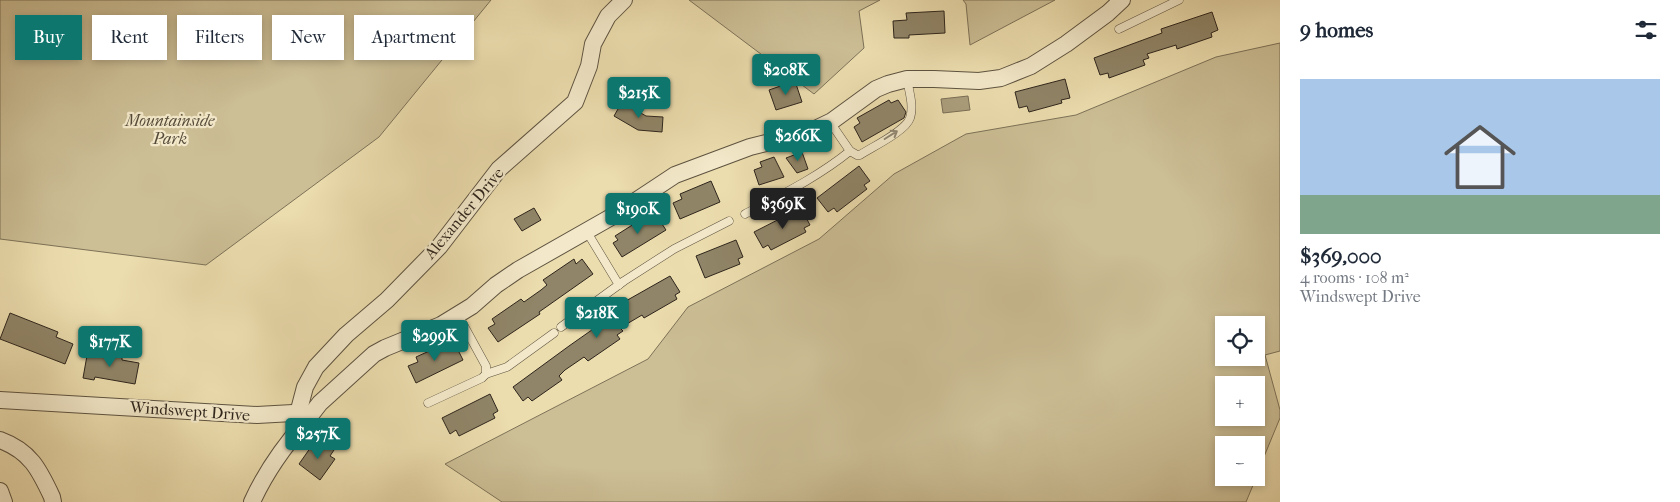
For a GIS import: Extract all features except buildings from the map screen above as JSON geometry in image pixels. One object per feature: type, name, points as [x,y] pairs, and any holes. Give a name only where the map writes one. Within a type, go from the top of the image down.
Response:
[{"type":"street","name":"Alexander Drive","points":[[306,422],[300,406],[305,387],[316,367],[346,335],[387,300],[439,247],[499,169],[576,102],[589,66],[593,44],[608,16],[624,0]]},
{"type":"street","points":[[252,502],[290,439],[320,403],[374,354],[441,325],[458,315],[518,270],[586,232],[675,174],[750,147],[807,133],[830,122],[876,89],[888,84],[907,79],[934,78],[979,81],[1002,78],[1030,66],[1066,44],[1108,13],[1122,0]]},
{"type":"street","name":"Windswept Drive","points":[[0,400],[257,415],[292,413],[306,422]]},
{"type":"street","points":[[0,440],[13,445],[35,464],[53,502]]},
{"type":"street","points":[[0,491],[4,502]]},
{"type":"lane","points":[[1119,28],[1179,0]]},
{"type":"lane","points":[[830,122],[850,151],[857,156],[860,155],[908,123],[911,106],[907,79]]},
{"type":"lane","points":[[744,214],[793,189],[835,163],[850,151]]},
{"type":"lane","points":[[561,327],[618,285],[674,250],[729,221]]},
{"type":"lane","points":[[586,232],[618,285]]},
{"type":"lane","points":[[458,315],[488,369],[486,374]]},
{"type":"lane","points":[[428,403],[482,378],[486,374],[507,367],[554,333]]},
{"type":"green space","name":"Mountainside Park","points":[[0,0],[491,0],[474,21],[474,15],[354,15],[354,60],[442,60],[379,137],[206,265],[0,239]]},
{"type":"green space","points":[[689,0],[880,0],[859,11],[864,48],[814,94]]},
{"type":"green space","points":[[963,0],[1055,0],[970,45],[966,4]]},
{"type":"green space","points":[[1280,43],[1280,351],[1265,355],[1280,410],[1280,418],[1265,454],[1265,436],[1215,436],[1215,486],[1253,486],[1246,502],[502,502],[445,464],[648,359],[688,307],[819,239],[894,174],[966,134],[1076,115],[1216,57]]},
{"type":"shaded area","points":[[968,96],[970,110],[943,113],[941,99]]}]
